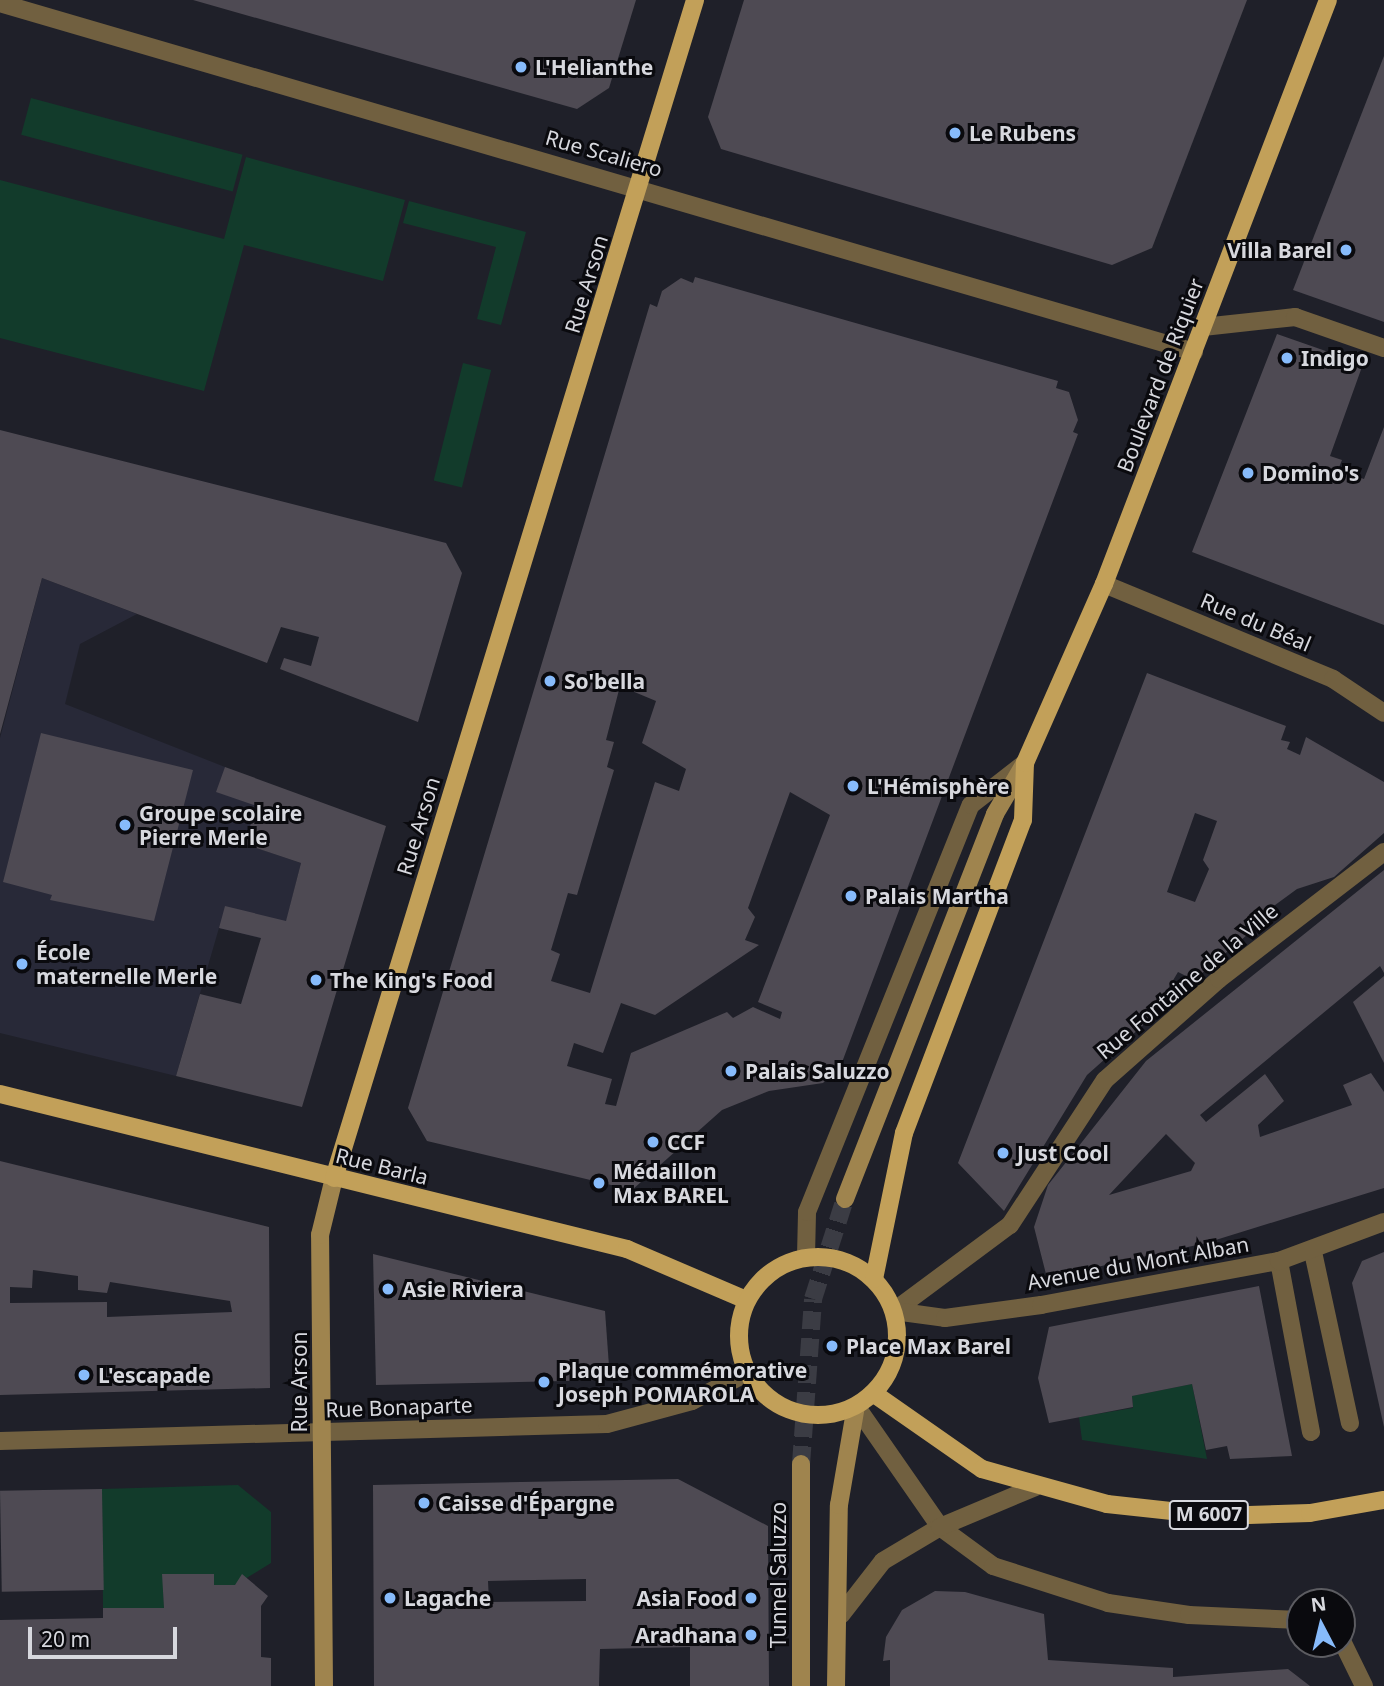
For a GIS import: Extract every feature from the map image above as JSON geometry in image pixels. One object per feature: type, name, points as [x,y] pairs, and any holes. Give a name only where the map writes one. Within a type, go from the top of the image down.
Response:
[{"type":"main road","name":"Rue Arson","points":[[324,1686],[320,1235],[334,1178],[695,0]]},
{"type":"main road","name":"Boulevard de Riquier","points":[[845,1199],[995,814],[1025,763],[1104,584],[1328,0]]},
{"type":"main road","name":"Boulevard de Riquier","points":[[874,1279],[904,1133],[1023,820],[1025,763]]},
{"type":"main road","name":"Rue Barla","points":[[0,1094],[627,1249],[746,1300]]},
{"type":"main road","points":[[806,1257],[831,1257],[874,1279],[894,1311],[898,1344],[873,1393],[856,1406],[800,1414],[768,1399],[747,1373],[739,1349],[746,1300],[781,1265],[806,1257]]},
{"type":"main road","name":"M 6007","points":[[873,1393],[982,1469],[1035,1487],[1156,1513],[1218,1516],[1310,1513],[1384,1500]]},
{"type":"main road","points":[[836,1686],[841,1615],[839,1506],[856,1406]]},
{"type":"main road","name":"Tunnel Saluzzo","points":[[801,1464],[801,1686]]},
{"type":"street","name":"Rue Scaliero","points":[[0,3],[639,187],[1194,352]]},
{"type":"street","points":[[1203,327],[1295,317],[1384,348]]},
{"type":"street","name":"Rue du Béal","points":[[1104,584],[1333,679],[1384,713]]},
{"type":"street","name":"Boulevard de Riquier","points":[[806,1257],[807,1212],[971,805],[1025,763]]},
{"type":"street","name":"Rue Fontaine de la Ville","points":[[894,1311],[1010,1225],[1105,1080],[1219,979],[1384,852]]},
{"type":"street","name":"Avenue du Mont Alban","points":[[894,1311],[946,1318],[1279,1261],[1313,1252],[1384,1222]]},
{"type":"street","points":[[1313,1252],[1350,1423]]},
{"type":"street","points":[[1279,1261],[1311,1432]]},
{"type":"street","name":"Rue Bonaparte","points":[[0,1441],[607,1423],[692,1401],[747,1373]]},
{"type":"street","points":[[856,1406],[940,1527],[993,1566],[1108,1603],[1189,1615],[1286,1619]]},
{"type":"street","points":[[841,1615],[883,1561],[940,1527],[1035,1487]]},
{"type":"street","points":[[1350,1658],[1364,1686]]},
{"type":"shaded area","name":"Groupe scolaire Pierre Merle","points":[[42,578],[137,614],[80,644],[65,704],[225,767],[257,806],[245,844],[301,863],[281,943],[219,928],[176,1076],[0,1033],[0,738]]},
{"type":"green space","points":[[31,98],[243,155],[233,191],[21,135]]},
{"type":"green space","points":[[246,157],[405,200],[383,281],[244,245],[204,391],[0,338],[0,180],[224,239]]},
{"type":"green space","points":[[409,201],[526,232],[501,325],[477,319],[496,247],[403,223]]},
{"type":"green space","points":[[463,363],[491,370],[462,487],[434,480]]},
{"type":"green space","points":[[1192,1384],[1207,1459],[1082,1440],[1079,1417],[1133,1408],[1132,1396]]},
{"type":"green space","points":[[238,1485],[271,1512],[271,1563],[235,1585],[214,1585],[213,1574],[163,1574],[164,1608],[103,1608],[102,1489]]},
{"type":"building","name":"L'Helianthe","points":[[193,0],[636,0],[609,88],[577,109]]},
{"type":"building","name":"Le Rubens","points":[[744,0],[1247,0],[1152,248],[1112,265],[721,149],[708,117]]},
{"type":"building","name":"Villa Barel","points":[[1384,56],[1384,322],[1293,290]]},
{"type":"building","points":[[695,277],[1058,381],[1056,388],[1069,392],[1078,420],[1073,432],[1078,434],[841,1065],[823,1083],[769,1091],[722,1110],[632,1190],[427,1141],[408,1108],[650,304],[657,307],[662,291],[681,278],[693,283]],"holes":[[[620,686],[656,701],[642,743],[686,769],[679,791],[655,782],[590,993],[551,981],[560,954],[551,950],[568,893],[577,895],[614,770],[607,767],[614,742],[606,740]],[[790,792],[830,815],[758,1002],[782,1012],[780,1019],[753,1007],[733,1018],[727,1012],[631,1053],[616,1106],[605,1104],[612,1079],[567,1066],[574,1043],[603,1053],[621,1003],[655,1015],[759,945],[745,940],[755,917],[748,908]]]},
{"type":"building","points":[[1277,334],[1363,364],[1330,456],[1342,460],[1338,470],[1364,479],[1384,427],[1384,625],[1192,552]]},
{"type":"building","points":[[0,430],[446,543],[462,573],[418,722],[280,669],[284,658],[311,666],[319,637],[281,627],[267,663],[42,578],[0,734]]},
{"type":"building","points":[[1147,673],[1286,726],[1281,740],[1290,742],[1287,749],[1300,755],[1306,737],[1384,782],[1384,833],[1334,877],[1297,889],[1249,924],[1254,929],[1194,980],[1178,972],[1150,1019],[1087,1075],[1004,1211],[958,1163]],"holes":[[[1195,813],[1217,821],[1203,860],[1209,869],[1195,902],[1167,892]]]},
{"type":"building","points":[[41,733],[193,770],[154,921],[50,900],[52,895],[3,882]]},
{"type":"building","points":[[225,767],[386,826],[302,1107],[176,1076],[200,994],[241,1004],[261,938],[219,928],[225,906],[286,921],[301,863],[244,844],[257,806],[216,792]]},
{"type":"building","points":[[1384,870],[1384,973],[1380,966],[1200,1115],[1206,1122],[1265,1074],[1284,1101],[1258,1125],[1260,1137],[1352,1105],[1343,1085],[1371,1073],[1384,1092],[1384,1188],[1206,1243],[1047,1278],[1034,1227],[1048,1185],[1146,1061]],"holes":[[[1166,1134],[1195,1163],[1191,1171],[1109,1195]]]},
{"type":"building","points":[[1384,976],[1384,1063],[1353,1002]]},
{"type":"building","points":[[0,1161],[269,1227],[270,1388],[0,1395]],"holes":[[[33,1270],[78,1276],[78,1290],[107,1293],[110,1282],[230,1301],[232,1312],[107,1317],[107,1302],[10,1303],[10,1287],[32,1288]]]},
{"type":"building","points":[[1384,1252],[1384,1427],[1352,1283],[1362,1261]]},
{"type":"building","points":[[373,1254],[605,1311],[610,1380],[376,1385]]},
{"type":"building","points":[[1259,1286],[1292,1456],[1230,1459],[1227,1446],[1206,1450],[1192,1384],[1132,1396],[1133,1407],[1049,1423],[1038,1378],[1049,1327]]},
{"type":"building","points":[[678,1479],[768,1526],[769,1686],[690,1686],[690,1647],[600,1649],[599,1686],[374,1686],[373,1485]],"holes":[[[586,1579],[586,1601],[489,1602],[488,1581]]]},
{"type":"building","points":[[102,1489],[104,1590],[2,1592],[0,1491]]},
{"type":"building","points":[[162,1574],[214,1574],[214,1585],[235,1585],[242,1574],[268,1596],[261,1606],[261,1657],[271,1658],[271,1686],[0,1686],[0,1620],[103,1618],[103,1608],[164,1608]]},
{"type":"building","points":[[935,1591],[965,1592],[1044,1614],[1048,1660],[1173,1668],[1173,1677],[1288,1669],[1310,1686],[890,1686],[890,1660],[883,1661],[886,1637],[902,1610]]},
{"type":"tunnel","points":[[801,1464],[813,1299],[845,1199]]},
{"type":"place","name":"L'Helianthe","points":[[521,67]]},
{"type":"place","name":"Le Rubens","points":[[955,133]]},
{"type":"place","name":"Villa Barel","points":[[1346,250]]},
{"type":"place","name":"Indigo","points":[[1287,358]]},
{"type":"place","name":"Domino's","points":[[1248,473]]},
{"type":"place","name":"So'bella","points":[[550,681]]},
{"type":"place","name":"L'Hémisphère","points":[[853,786]]},
{"type":"place","name":"Groupe scolaire Pierre Merle","points":[[125,825]]},
{"type":"place","name":"Palais Martha","points":[[851,896]]},
{"type":"place","name":"École maternelle Merle","points":[[22,964]]},
{"type":"place","name":"The King's Food","points":[[316,980]]},
{"type":"place","name":"Palais Saluzzo","points":[[731,1071]]},
{"type":"place","name":"CCF","points":[[653,1142]]},
{"type":"place","name":"Just Cool","points":[[1003,1153]]},
{"type":"place","name":"Médaillon Max BAREL","points":[[599,1183]]},
{"type":"place","name":"Asie Riviera","points":[[388,1289]]},
{"type":"place","name":"Place Max Barel","points":[[832,1346]]},
{"type":"place","name":"L'escapade","points":[[84,1375]]},
{"type":"place","name":"Plaque commémorative Joseph POMAROLA","points":[[544,1382]]},
{"type":"place","name":"Caisse d'Épargne","points":[[424,1503]]},
{"type":"place","name":"Lagache","points":[[390,1598]]},
{"type":"place","name":"Asia Food","points":[[751,1598]]},
{"type":"place","name":"Aradhana","points":[[751,1635]]}]
